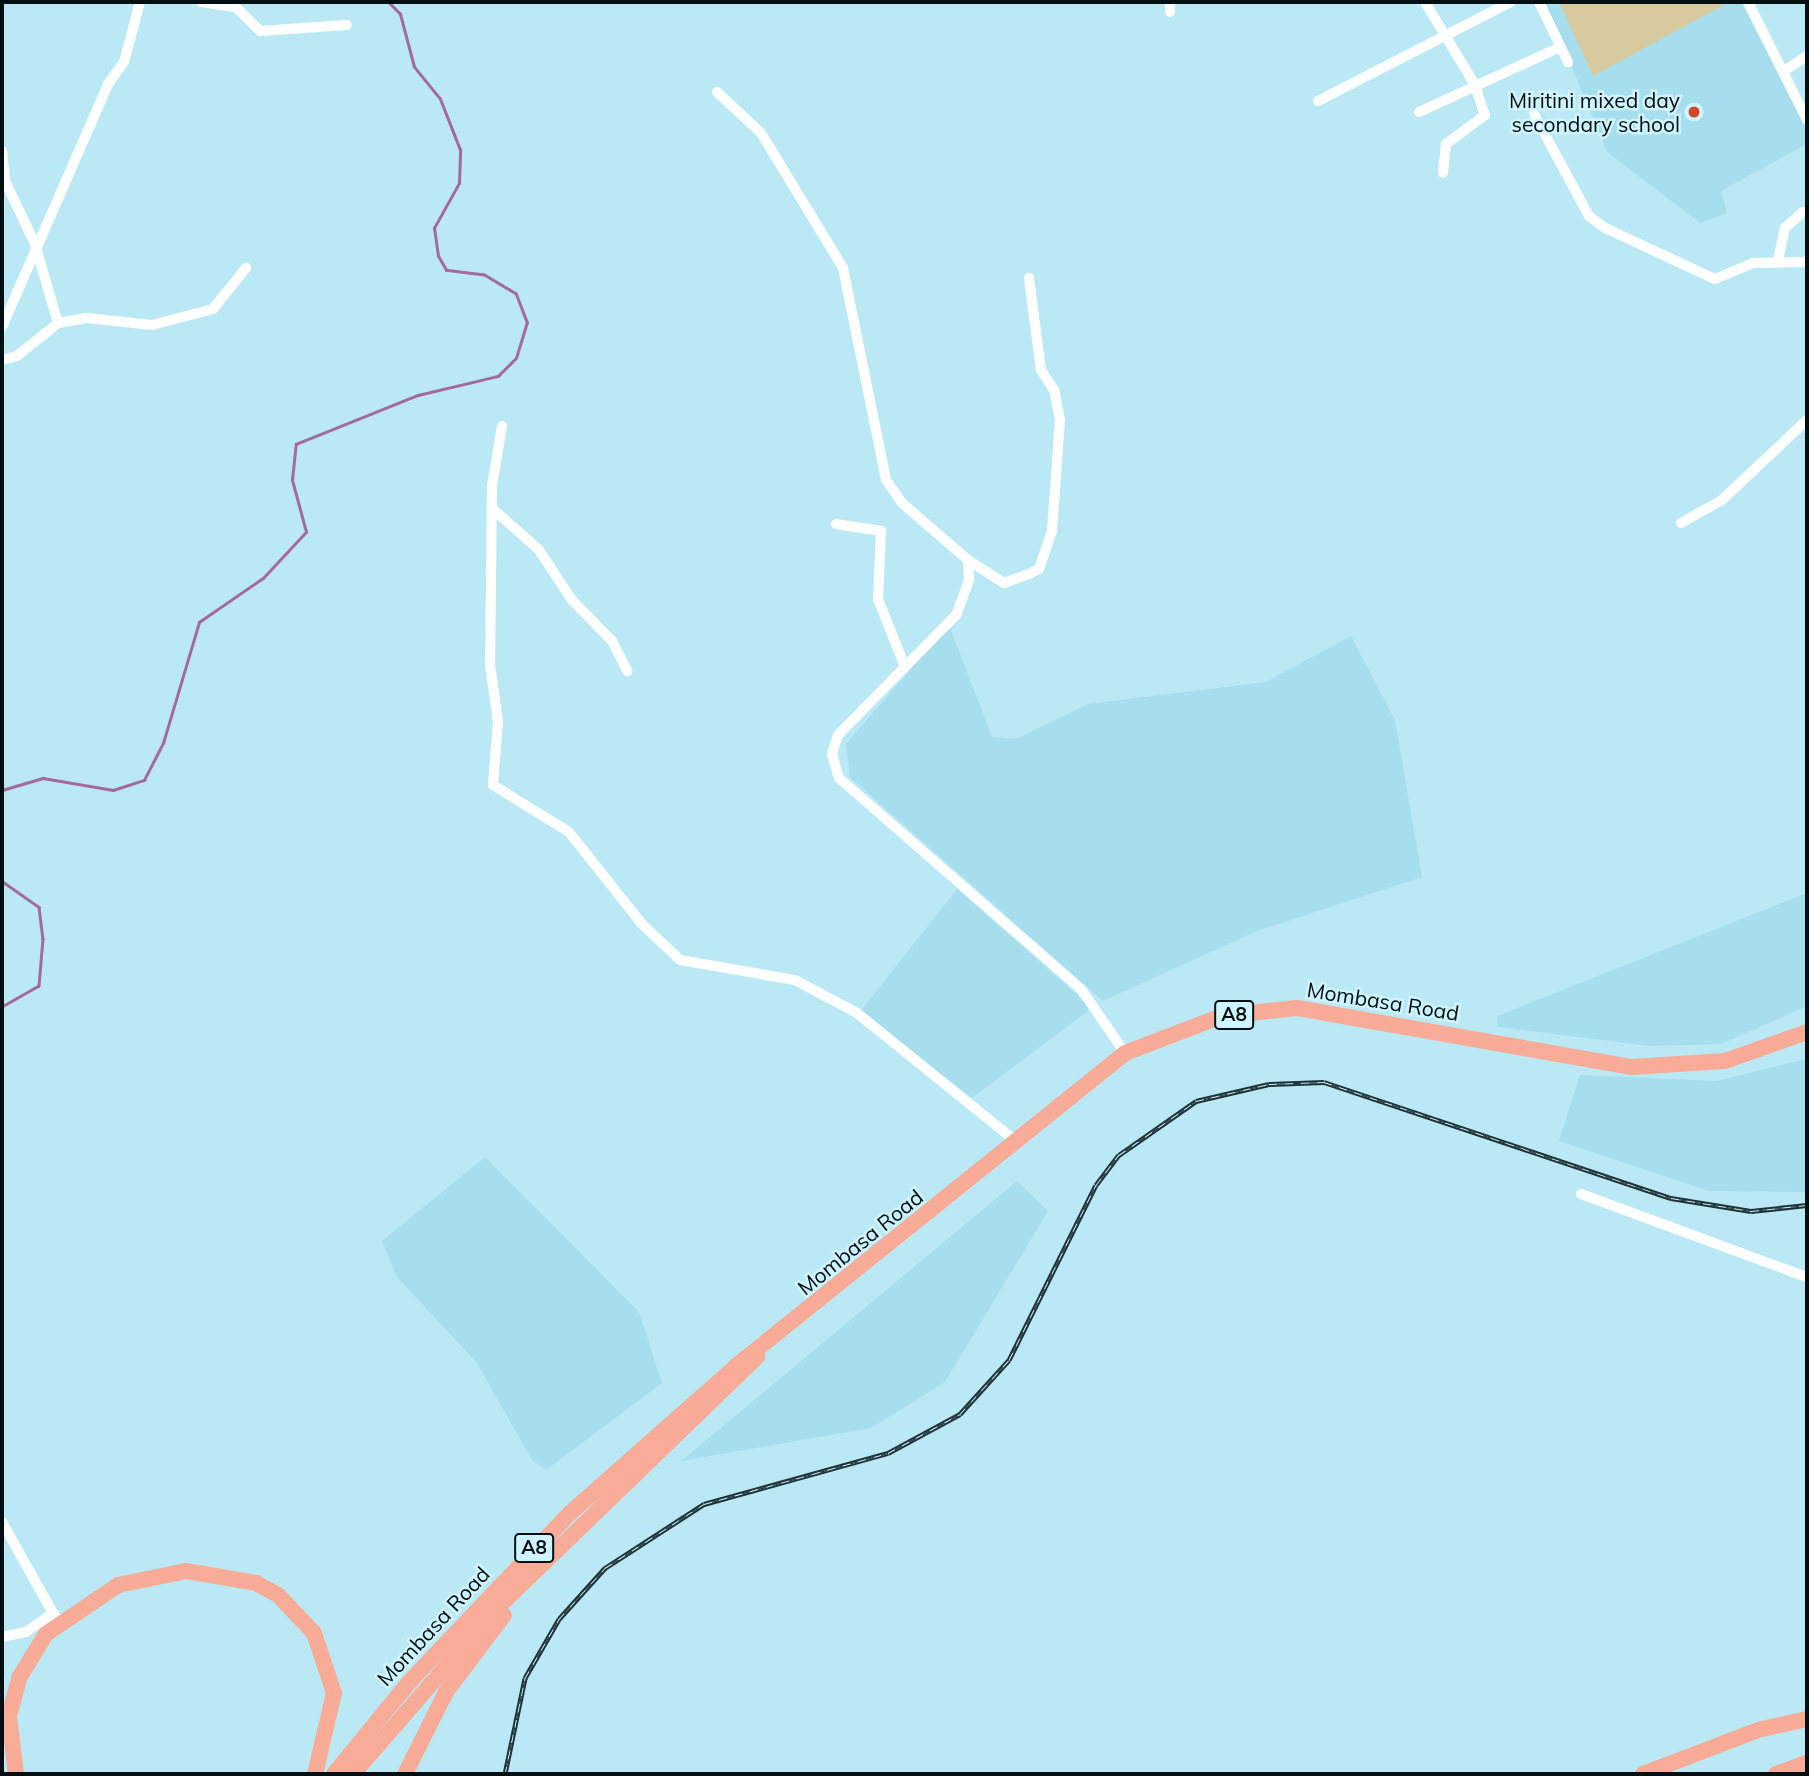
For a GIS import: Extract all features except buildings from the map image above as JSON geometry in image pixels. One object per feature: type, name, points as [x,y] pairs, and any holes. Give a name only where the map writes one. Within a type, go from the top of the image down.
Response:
[{"type":"highway","name":"Mombasa Road","points":[[334,1774],[543,1538],[762,1349],[1125,1053],[1222,1016],[1297,1008],[1632,1067],[1725,1061],[1807,1032]]},
{"type":"highway","name":"Mombasa Road","points":[[353,1774],[435,1675],[527,1581],[745,1373],[762,1349]]},
{"type":"highway","points":[[16,1774],[8,1732],[13,1696],[27,1660],[56,1617],[97,1595],[158,1573],[225,1573],[278,1595],[314,1633],[331,1676],[332,1719],[315,1774]]},
{"type":"highway","points":[[405,1774],[446,1692],[527,1581]]},
{"type":"highway","points":[[1643,1774],[1758,1730],[1807,1719]]},
{"type":"highway","points":[[1776,1774],[1807,1763]]},
{"type":"street","points":[[2,327],[35,244],[75,171],[108,84],[124,62],[140,2]]},
{"type":"street","points":[[201,2],[237,8],[260,31],[347,25]]},
{"type":"street","points":[[1425,2],[1475,85],[1485,115],[1446,144],[1443,173]]},
{"type":"street","points":[[1318,101],[1443,34],[1511,2]]},
{"type":"street","points":[[1539,2],[1558,48],[1568,62]]},
{"type":"street","points":[[1748,2],[1807,120]]},
{"type":"street","points":[[1419,112],[1558,48]]},
{"type":"street","points":[[1784,71],[1807,56]]},
{"type":"street","points":[[717,92],[761,134],[843,268],[886,480],[902,503],[968,560],[1004,583],[1039,569],[1052,531],[1060,421],[1054,390],[1041,369],[1029,278]]},
{"type":"street","points":[[1534,114],[1589,216],[1605,228],[1715,279],[1778,260],[1807,262]]},
{"type":"street","points":[[2,151],[5,181],[35,244],[58,323]]},
{"type":"street","points":[[1778,260],[1785,228],[1803,212]]},
{"type":"street","points":[[2,360],[17,356],[58,323],[87,318],[152,325],[213,309],[246,268]]},
{"type":"street","points":[[1681,523],[1722,500],[1807,420]]},
{"type":"street","points":[[502,425],[494,510],[490,666],[498,721],[493,785],[569,832],[642,923],[680,960],[795,980],[857,1013],[1017,1142]]},
{"type":"street","points":[[494,510],[539,550],[572,600],[612,641],[627,671]]},
{"type":"street","points":[[836,524],[881,531],[878,599],[905,667]]},
{"type":"street","points":[[968,560],[969,580],[956,615],[838,735],[832,754],[839,778],[1081,989],[1125,1053]]},
{"type":"street","points":[[1581,1194],[1807,1277]]},
{"type":"street","points":[[2,1522],[56,1617],[26,1632],[2,1637]]},
{"type":"shaded area","name":"Miritini mixed day secondary school","points":[[1545,2],[1741,2],[1807,130],[1807,144],[1721,191],[1727,213],[1700,223],[1607,152]]},
{"type":"shaded area","points":[[1559,2],[1729,2],[1593,76]]},
{"type":"shaded area","points":[[949,625],[992,737],[1016,739],[1088,704],[1266,682],[1351,636],[1395,720],[1422,877],[1257,931],[1103,1001],[850,777],[846,744]]},
{"type":"shaded area","points":[[957,889],[1092,1008],[972,1098],[860,1012]]},
{"type":"shaded area","points":[[1807,893],[1807,1006],[1721,1044],[1650,1046],[1497,1027],[1497,1016]]},
{"type":"shaded area","points":[[1807,1059],[1807,1192],[1709,1191],[1559,1141],[1580,1075],[1717,1081]]},
{"type":"shaded area","points":[[485,1157],[639,1312],[662,1383],[546,1470],[532,1460],[477,1363],[397,1277],[382,1241]]},
{"type":"shaded area","points":[[1017,1181],[1048,1211],[945,1382],[871,1428],[681,1461]]},
{"type":"waterway","points":[[2,790],[43,778],[113,790],[144,780],[163,743],[199,622],[263,578],[306,532],[292,480],[296,444],[418,395],[498,376],[516,358],[527,323],[516,294],[484,275],[446,270],[438,256],[434,228],[459,183],[460,150],[440,99],[414,67],[400,14],[388,2]]},
{"type":"waterway","points":[[2,881],[39,907],[43,939],[39,986],[2,1007]]},
{"type":"railway","points":[[505,1774],[525,1678],[559,1619],[605,1568],[704,1504],[888,1453],[960,1414],[1009,1360],[1096,1185],[1119,1155],[1196,1101],[1269,1084],[1324,1082],[1671,1198],[1751,1211],[1807,1205]]},
{"type":"place","name":"Miritini mixed day secondary school","points":[[1694,112]]}]
